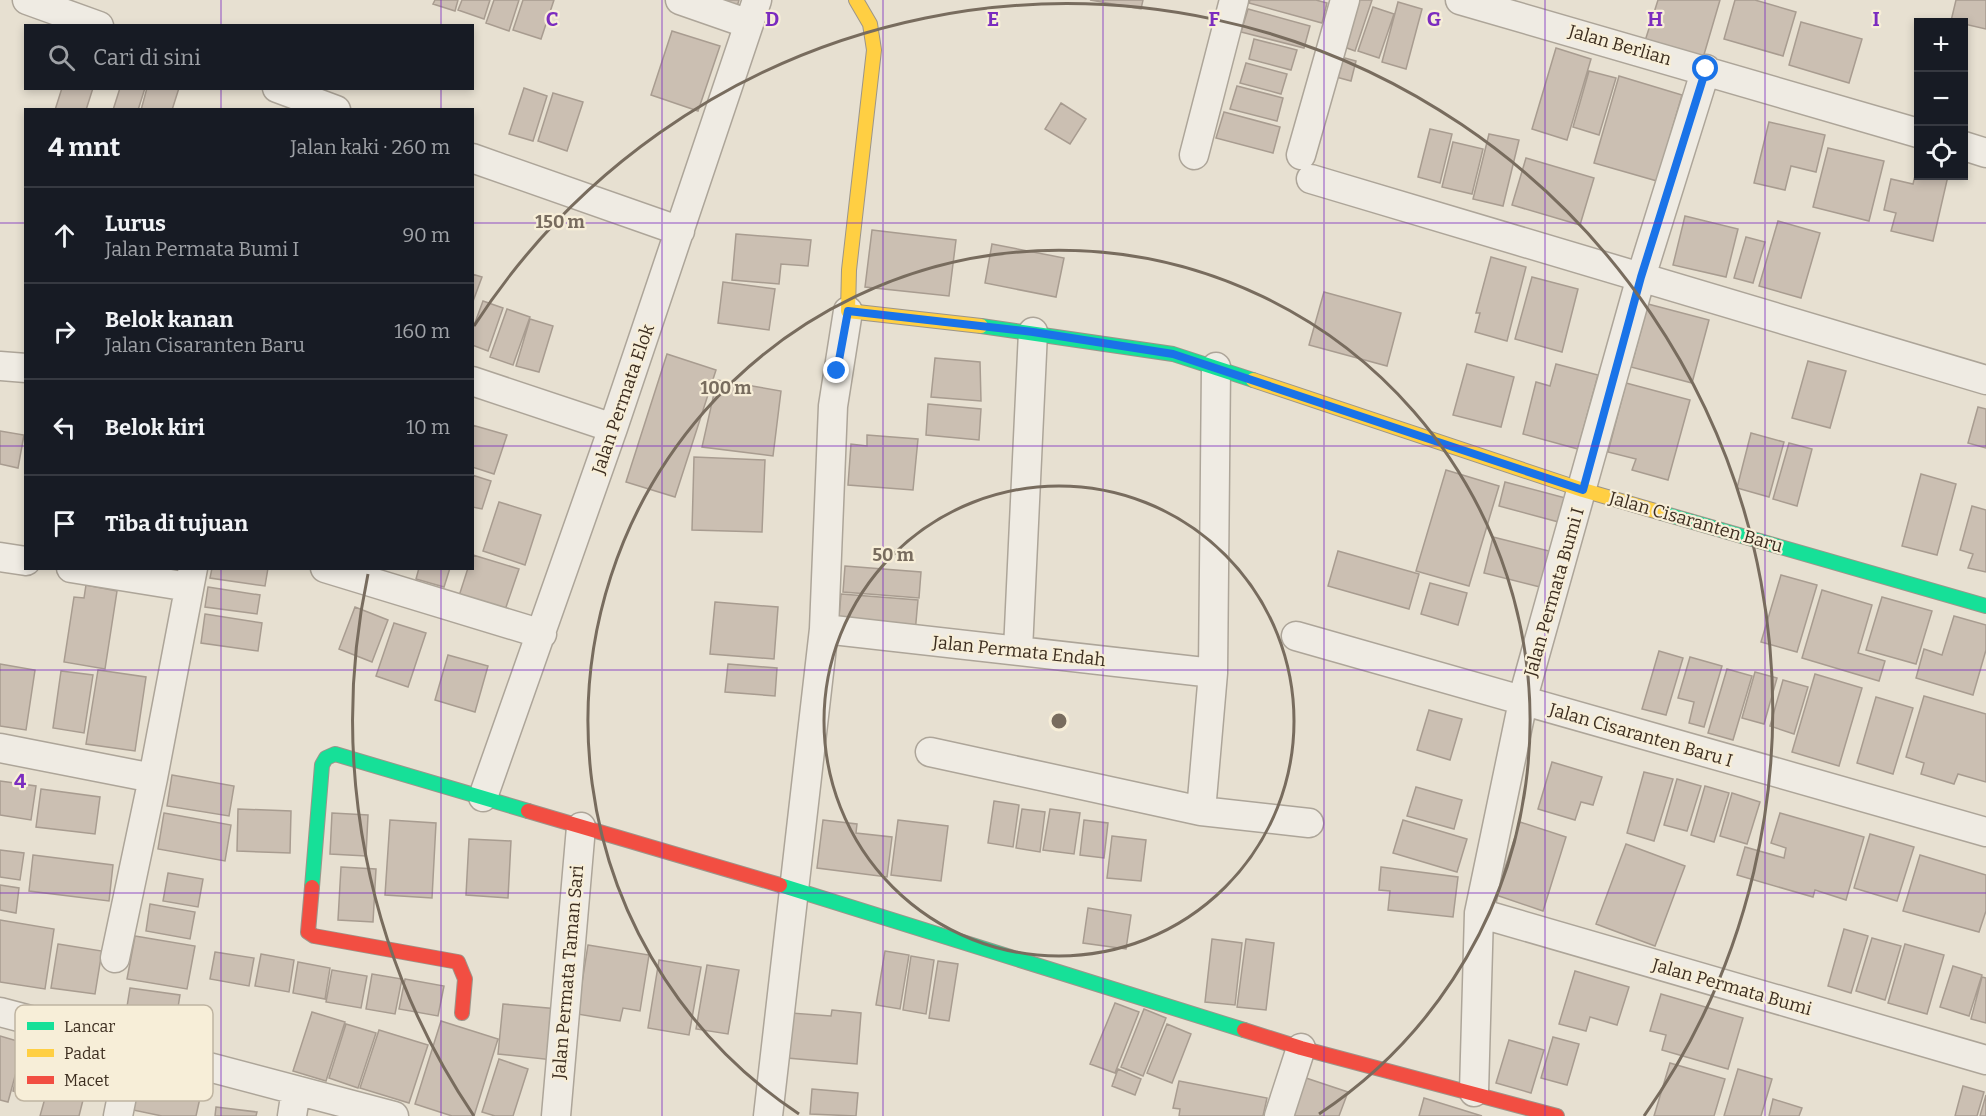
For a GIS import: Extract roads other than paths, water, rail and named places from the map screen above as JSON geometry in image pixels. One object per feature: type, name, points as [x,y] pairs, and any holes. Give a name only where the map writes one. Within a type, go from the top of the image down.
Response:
[{"type":"street","points":[[27,0],[93,24]]},
{"type":"street","points":[[680,0],[753,12]]},
{"type":"street","points":[[768,1116],[824,629],[833,406],[848,311],[849,270],[874,50],[874,30],[867,13],[856,0]]},
{"type":"street","points":[[1194,155],[1234,0]]},
{"type":"street","points":[[1345,0],[1306,167],[1641,277],[1986,380]]},
{"type":"street","name":"Jalan Berlian","points":[[1460,0],[1706,69],[1914,132]]},
{"type":"street","name":"Jalan Permata Elok","points":[[483,797],[613,428],[753,12]]},
{"type":"street","name":"Jalan Permata Bumi I","points":[[1474,1092],[1479,913],[1523,702],[1641,277],[1706,69]]},
{"type":"street","points":[[282,90],[331,108]]},
{"type":"street","points":[[1968,147],[1986,153]]},
{"type":"street","points":[[474,159],[680,231]]},
{"type":"street","name":"Jalan Cisaranten Baru","points":[[848,311],[1033,332],[1173,354],[1583,490],[1986,606]]},
{"type":"street","points":[[1018,650],[1033,332]]},
{"type":"street","points":[[0,366],[24,368]]},
{"type":"street","points":[[1201,811],[1213,673],[1216,367]]},
{"type":"street","points":[[474,382],[613,428]]},
{"type":"street","points":[[0,557],[24,561]]},
{"type":"street","points":[[95,570],[191,578],[153,778],[115,958]]},
{"type":"street","points":[[332,570],[542,634]]},
{"type":"street","name":"Jalan Permata Endah","points":[[824,629],[1213,673]]},
{"type":"street","name":"Jalan Cisaranten Baru I","points":[[1296,636],[1986,832]]},
{"type":"street","points":[[0,747],[153,778]]},
{"type":"street","points":[[930,752],[1201,811],[1309,823]]},
{"type":"street","points":[[462,1013],[465,976],[463,967],[458,962],[314,936],[308,932],[322,765],[326,758],[336,754],[755,879],[794,888],[1301,1048],[1474,1092],[1557,1116]]},
{"type":"street","name":"Jalan Permata Taman Sari","points":[[556,1116],[581,827]]},
{"type":"street","name":"Jalan Permata Bumi","points":[[1479,913],[1986,1060]]},
{"type":"street","points":[[0,1012],[15,1016]]},
{"type":"street","points":[[1279,1116],[1301,1048]]},
{"type":"street","points":[[213,1074],[294,1103],[394,1116]]},
{"type":"street","points":[[118,1116],[121,1101]]}]
